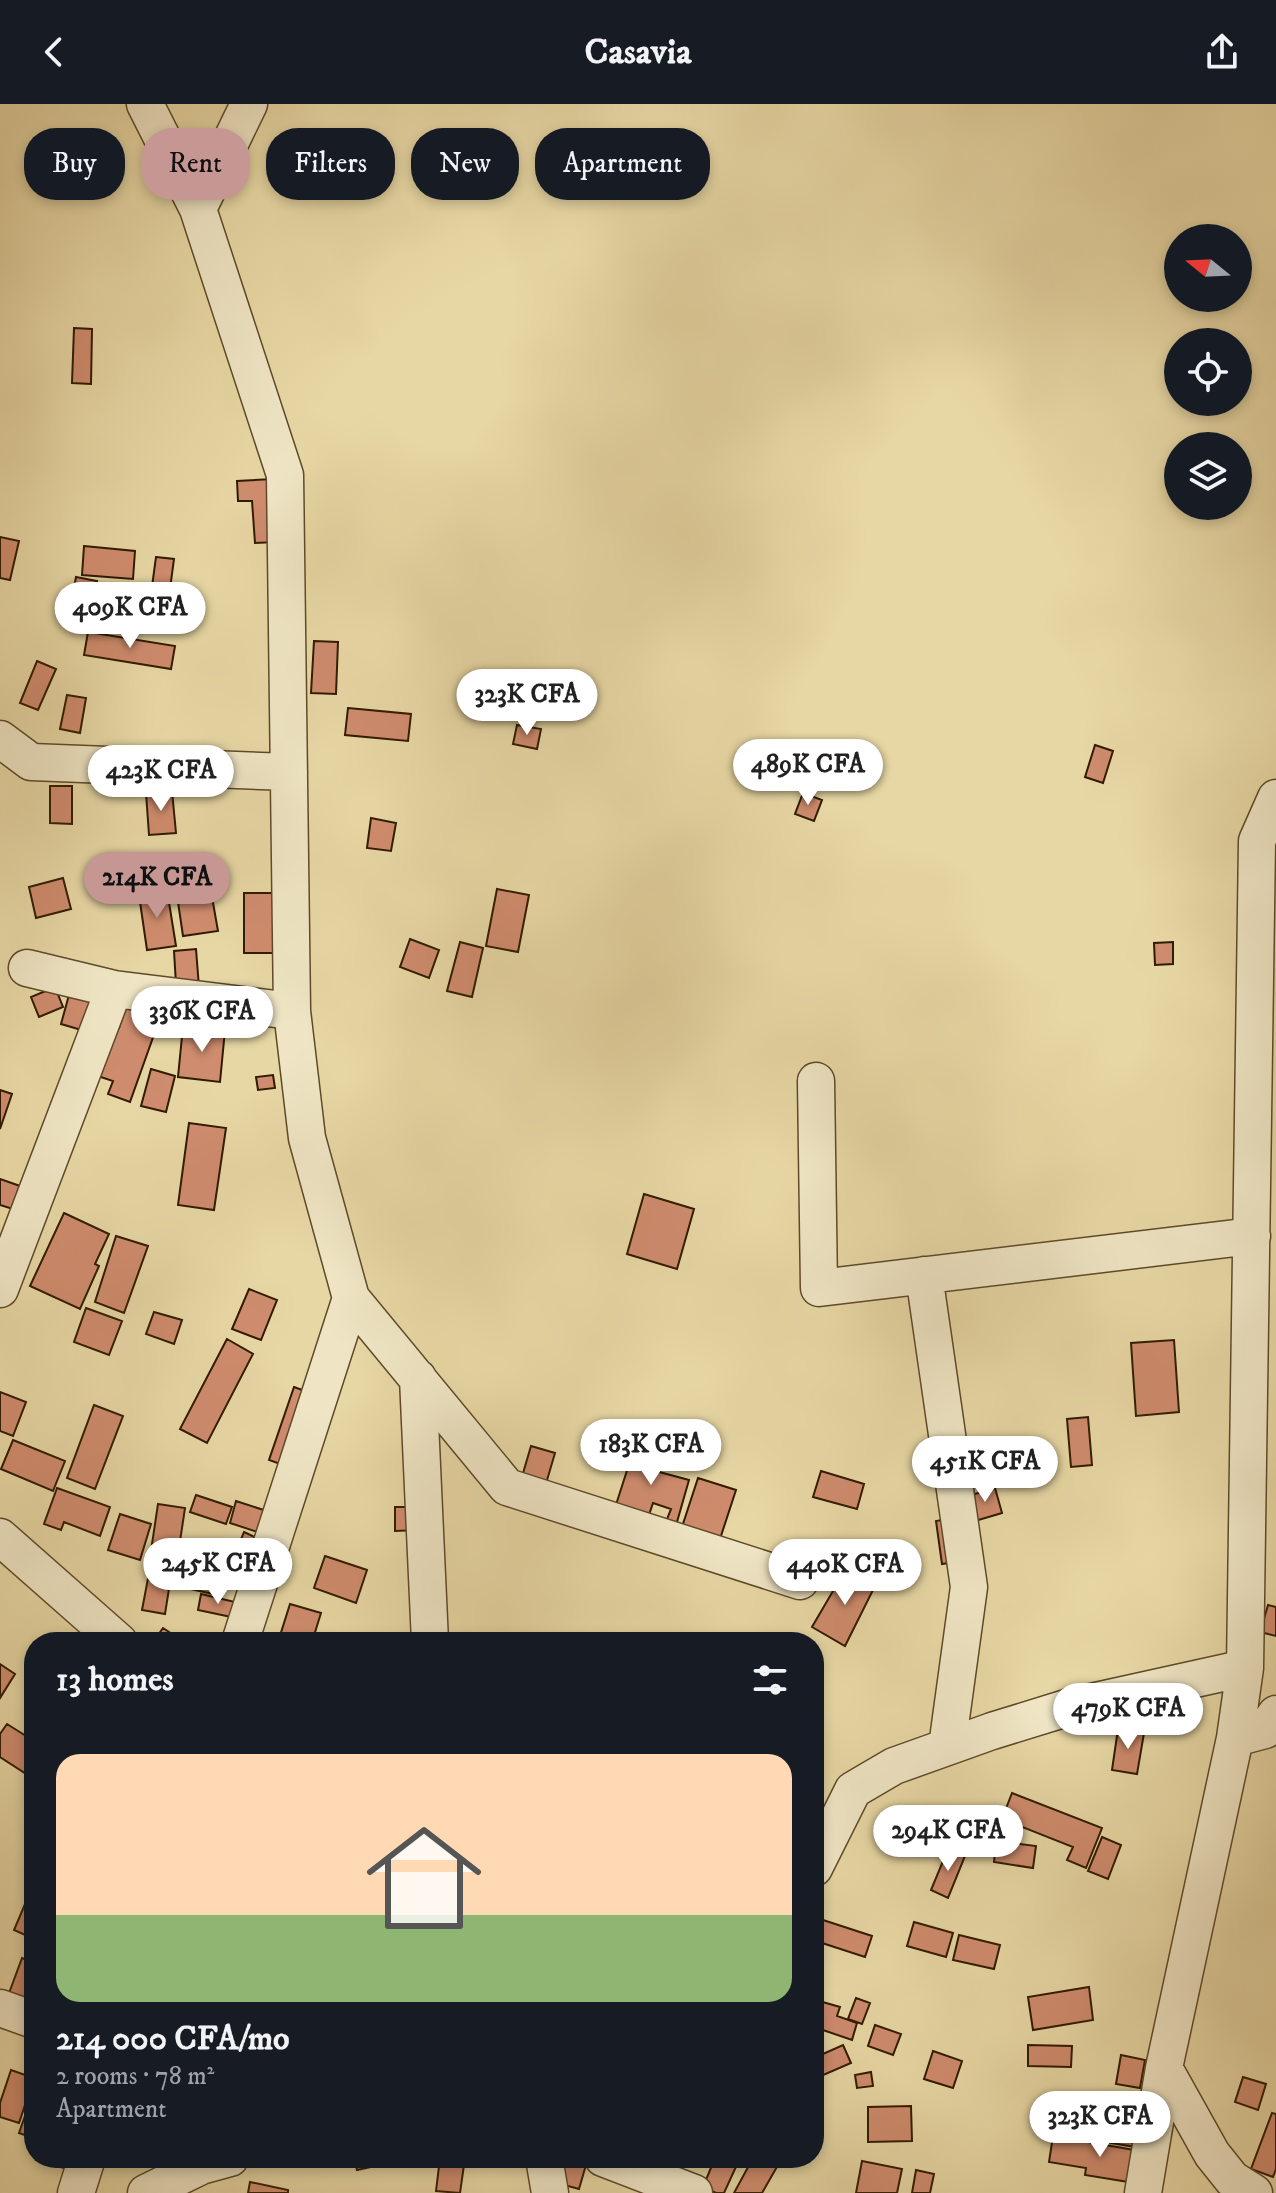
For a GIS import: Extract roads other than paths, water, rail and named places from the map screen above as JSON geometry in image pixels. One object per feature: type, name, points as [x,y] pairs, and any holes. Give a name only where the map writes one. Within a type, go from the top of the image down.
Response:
[{"type":"street","points":[[145,104],[198,209],[285,475],[292,1011],[307,1138],[351,1298],[507,1487],[800,1581]]},
{"type":"street","points":[[198,209],[249,104]]},
{"type":"street","points":[[0,739],[31,762],[289,772]]},
{"type":"street","points":[[1143,2193],[1164,2068],[1235,1738],[1262,1568],[1252,1236],[1267,847],[1276,798]]},
{"type":"street","points":[[27,968],[114,989],[292,1011]]},
{"type":"street","points":[[0,1289],[114,989]]},
{"type":"street","points":[[816,1081],[819,1288],[1252,1236]]},
{"type":"street","points":[[924,1275],[969,1587],[947,1747]]},
{"type":"street","points":[[243,1632],[351,1298]]},
{"type":"street","points":[[418,1378],[430,1632]]},
{"type":"street","points":[[0,1537],[108,1632]]},
{"type":"street","points":[[824,1848],[853,1790],[894,1766],[1073,1706],[1245,1668]]},
{"type":"street","points":[[1235,1738],[1265,1730],[1276,1714]]},
{"type":"street","points":[[0,2008],[24,2016]]},
{"type":"street","points":[[1164,2068],[1212,2154],[1232,2179],[1254,2193]]},
{"type":"street","points":[[76,2193],[84,2168]]},
{"type":"street","points":[[146,2193],[197,2168]]},
{"type":"street","points":[[546,2168],[550,2193]]},
{"type":"street","points":[[623,2168],[656,2185],[694,2193]]}]
